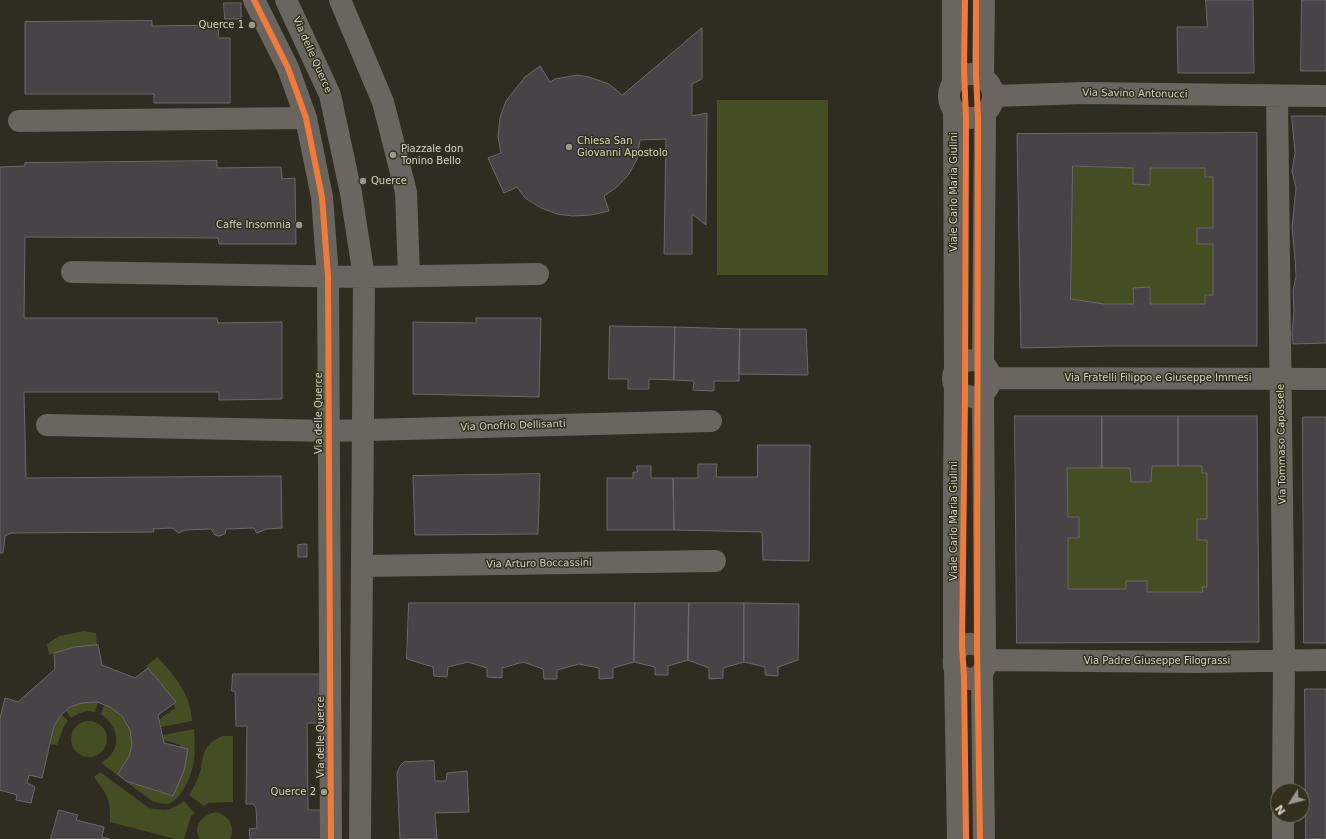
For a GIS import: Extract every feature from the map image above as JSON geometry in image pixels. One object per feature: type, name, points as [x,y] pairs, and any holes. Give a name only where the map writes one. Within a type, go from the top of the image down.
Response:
[{"type":"street","name":"Via delle Querce","points":[[254,0],[288,68],[306,118],[322,197],[328,276],[322,431],[331,839]]},
{"type":"street","name":"Via delle Querce","points":[[286,0],[330,96],[351,193],[364,277],[360,839]]},
{"type":"street","points":[[340,0],[383,102],[406,192],[409,276]]},
{"type":"street","points":[[953,0],[953,84]]},
{"type":"street","points":[[984,0],[987,96],[984,839]]},
{"type":"street","points":[[964,75],[976,75],[987,96],[972,119],[966,118],[954,111],[950,104],[949,97],[953,84],[958,78],[964,75]]},
{"type":"street","name":"Via Savino Antonucci","points":[[987,96],[1085,93],[1326,96]]},
{"type":"street","name":"Via Tommaso Capossele","points":[[1277,96],[1284,660],[1284,783]]},
{"type":"street","name":"Viale Carlo Maria Giulini","points":[[954,111],[954,487],[958,839]]},
{"type":"street","points":[[19,121],[306,118]]},
{"type":"street","points":[[72,272],[364,277],[538,274]]},
{"type":"street","points":[[977,360],[986,378],[978,396],[965,396],[955,379],[959,364],[965,361],[977,360]]},
{"type":"street","name":"Via Fratelli Filippo e Giuseppe Immesi","points":[[986,378],[1326,378]]},
{"type":"street","name":"Via Onofrio Dellisanti","points":[[322,431],[711,421]]},
{"type":"street","name":"Via delle Querce","points":[[47,426],[322,431]]},
{"type":"street","name":"Via Arturo Boccassini","points":[[362,566],[715,562]]},
{"type":"street","points":[[967,644],[977,645],[985,662],[978,677],[969,678],[959,674],[955,662],[958,649],[967,644]]},
{"type":"street","name":"Via Padre Giuseppe Filograssi","points":[[985,662],[1197,662],[1326,660]]},
{"type":"street","points":[[1283,823],[1283,839]]},
{"type":"green space","points":[[717,100],[828,100],[828,275],[717,275]]},
{"type":"green space","points":[[1073,166],[1133,168],[1133,184],[1150,184],[1150,168],[1205,168],[1205,177],[1213,177],[1213,228],[1197,228],[1197,244],[1213,244],[1213,295],[1205,295],[1205,304],[1150,304],[1150,287],[1133,288],[1134,304],[1104,304],[1071,299]]},
{"type":"green space","points":[[1152,466],[1202,466],[1207,473],[1207,519],[1197,519],[1197,540],[1207,540],[1207,587],[1203,587],[1203,592],[1147,592],[1147,581],[1126,581],[1126,589],[1068,589],[1068,538],[1079,537],[1079,518],[1068,517],[1067,468],[1130,468],[1131,482],[1151,482]]},
{"type":"green space","points":[[84,631],[96,633],[97,646],[73,648],[49,655],[47,644],[59,636]]},
{"type":"green space","points":[[157,657],[170,671],[185,694],[191,711],[192,721],[161,727],[160,719],[175,708],[169,696],[146,666]]},
{"type":"green space","points":[[100,698],[95,712],[83,712],[71,718],[62,706]]},
{"type":"green space","points":[[106,700],[181,756],[180,745],[164,740],[163,735],[194,729],[194,757],[189,780],[182,793],[172,802],[167,804],[152,801],[101,763],[113,752],[116,745],[115,732],[112,726],[101,714]]},
{"type":"green space","points":[[57,709],[68,721],[64,726],[57,745],[43,743]]},
{"type":"green space","points":[[89,721],[99,724],[104,729],[107,739],[104,749],[99,754],[89,757],[79,754],[74,749],[71,739],[74,729],[79,724]]},
{"type":"green space","points":[[223,736],[233,736],[233,802],[208,803],[204,806],[189,795],[199,775],[206,748],[212,742]]},
{"type":"green space","points":[[100,772],[149,808],[159,810],[168,809],[175,807],[184,801],[195,813],[191,816],[184,839],[175,839],[110,822],[109,802],[102,788],[94,777]]},
{"type":"green space","points":[[216,812],[225,816],[230,822],[232,826],[232,834],[230,839],[200,839],[197,830],[200,822],[206,816]]},
{"type":"building","points":[[1206,0],[1253,0],[1254,73],[1178,73],[1177,27],[1207,27]]},
{"type":"building","points":[[1302,0],[1326,0],[1326,71],[1301,71]]},
{"type":"building","points":[[224,3],[241,3],[241,19],[225,19]]},
{"type":"building","points":[[152,21],[152,26],[219,25],[218,38],[230,38],[230,103],[154,103],[154,94],[25,94],[25,22]]},
{"type":"building","name":"Chiesa San Giovanni Apostolo","points":[[702,28],[702,79],[692,84],[692,116],[707,113],[706,225],[692,214],[692,254],[664,254],[666,139],[640,140],[637,159],[629,174],[617,187],[604,196],[609,211],[591,215],[572,216],[557,214],[541,208],[525,198],[517,187],[504,193],[488,158],[501,153],[498,137],[500,118],[506,101],[525,77],[540,66],[550,82],[555,79],[577,75],[589,77],[609,84],[622,95]]},
{"type":"building","points":[[1292,116],[1326,116],[1326,343],[1293,344],[1293,290],[1296,277],[1292,227],[1296,188],[1292,171],[1295,153]]},
{"type":"building","points":[[1257,133],[1257,346],[1109,346],[1021,348],[1017,134]],"holes":[[[1073,166],[1133,168],[1133,184],[1150,185],[1150,168],[1205,168],[1205,177],[1213,177],[1213,228],[1197,228],[1197,244],[1213,244],[1213,295],[1205,295],[1205,304],[1150,304],[1150,287],[1133,288],[1134,304],[1104,304],[1071,299]]]},
{"type":"building","points":[[217,161],[217,168],[281,167],[282,179],[295,178],[296,244],[219,244],[218,238],[25,237],[24,318],[217,318],[218,323],[282,322],[282,399],[219,400],[219,392],[24,392],[26,478],[281,476],[282,528],[267,529],[257,533],[254,528],[226,529],[225,534],[219,536],[215,535],[211,529],[185,530],[179,533],[172,528],[153,529],[154,532],[11,533],[5,536],[3,553],[0,553],[0,167],[25,166],[25,163]]},
{"type":"building","points":[[476,318],[541,318],[539,397],[413,394],[413,322],[476,323]]},
{"type":"building","points":[[610,326],[675,327],[674,380],[649,379],[649,389],[628,389],[628,379],[609,379]]},
{"type":"building","points":[[675,327],[740,329],[739,381],[714,381],[714,391],[693,390],[694,381],[674,380]]},
{"type":"building","points":[[740,329],[806,329],[808,375],[739,374]]},
{"type":"building","points":[[1015,416],[1102,416],[1102,468],[1067,468],[1068,517],[1079,517],[1079,538],[1068,538],[1068,589],[1126,589],[1126,581],[1147,581],[1147,592],[1203,592],[1202,587],[1207,587],[1207,540],[1197,540],[1197,519],[1207,519],[1207,473],[1202,473],[1202,466],[1178,466],[1178,416],[1257,416],[1259,642],[1017,643]]},
{"type":"building","points":[[1102,416],[1178,416],[1178,466],[1152,466],[1151,482],[1131,482],[1130,468],[1102,468]]},
{"type":"building","points":[[1303,417],[1326,417],[1326,643],[1304,643]]},
{"type":"building","points":[[758,445],[810,445],[809,561],[763,560],[762,532],[674,530],[673,478],[698,478],[698,464],[717,464],[716,477],[757,477]]},
{"type":"building","points":[[637,466],[651,466],[651,478],[673,478],[674,530],[607,530],[607,478],[633,478],[633,472],[637,472]]},
{"type":"building","points":[[540,474],[538,534],[415,535],[413,476]]},
{"type":"building","points":[[307,544],[307,557],[298,557],[298,545]]},
{"type":"building","points":[[409,603],[635,603],[634,662],[613,668],[613,678],[599,679],[599,668],[579,664],[557,670],[557,679],[544,679],[543,669],[523,662],[502,668],[502,678],[487,677],[487,668],[468,662],[448,667],[447,677],[434,676],[433,667],[407,659]]},
{"type":"building","points":[[635,603],[689,603],[688,660],[668,666],[668,675],[655,675],[655,667],[634,662]]},
{"type":"building","points":[[689,603],[744,603],[744,662],[723,668],[723,678],[709,679],[709,668],[688,660]]},
{"type":"building","points":[[744,603],[799,604],[798,660],[778,667],[778,676],[765,675],[765,667],[744,662]]},
{"type":"building","points":[[98,645],[102,665],[135,678],[148,668],[176,702],[158,715],[164,743],[188,749],[184,771],[173,796],[126,781],[118,774],[129,756],[132,745],[130,730],[122,716],[110,707],[97,702],[82,703],[70,707],[61,715],[54,726],[42,778],[29,775],[27,783],[35,787],[31,803],[16,800],[17,795],[0,790],[0,718],[5,698],[18,702],[55,669],[54,653],[75,647]]},
{"type":"building","points":[[233,674],[325,674],[320,723],[307,723],[308,810],[323,810],[326,839],[250,839],[249,829],[257,828],[256,808],[253,804],[246,804],[247,726],[236,726],[235,691],[232,691]]},
{"type":"building","points":[[1305,689],[1326,689],[1326,839],[1306,839],[1306,823],[1310,823],[1310,783],[1306,783]]},
{"type":"building","points":[[434,761],[435,781],[446,781],[447,773],[467,771],[469,812],[435,813],[437,839],[400,839],[397,773],[400,766],[404,762]]},
{"type":"building","points":[[59,810],[78,815],[76,820],[104,827],[102,837],[110,839],[51,839]]},
{"type":"cycle path","points":[[254,0],[288,68],[306,118],[322,197],[328,276],[331,839]]},
{"type":"cycle path","points":[[965,0],[965,396],[962,646],[964,677],[966,839]]},
{"type":"cycle path","points":[[976,0],[976,75],[978,118],[977,645],[980,839]]},
{"type":"place","name":"Querce 1","points":[[252,25]]},
{"type":"place","name":"Chiesa San Giovanni Apostolo","points":[[569,147]]},
{"type":"place","name":"Piazzale don Tonino Bello","points":[[393,155]]},
{"type":"place","name":"Querce","points":[[363,181]]},
{"type":"place","name":"Caffe Insomnia","points":[[299,225]]},
{"type":"place","name":"Querce 2","points":[[324,792]]}]
